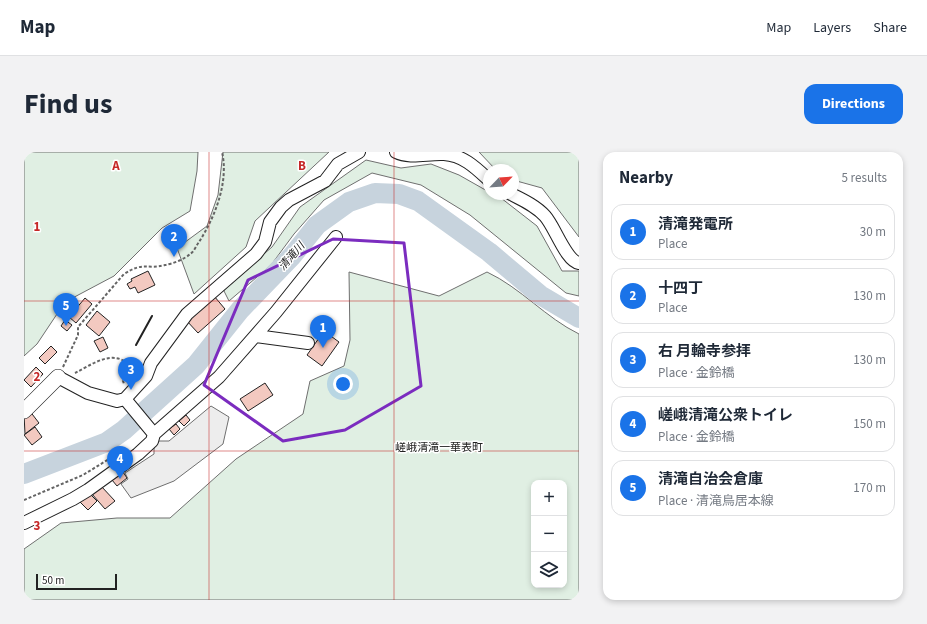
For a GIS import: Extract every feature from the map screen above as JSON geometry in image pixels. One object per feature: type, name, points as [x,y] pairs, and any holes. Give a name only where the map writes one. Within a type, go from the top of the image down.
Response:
[{"type":"main road","points":[[24,411],[61,378]]},
{"type":"street","points":[[61,378],[88,393],[117,401],[126,400],[146,376],[151,363],[187,314],[256,254],[266,242],[270,222],[281,207],[289,200],[325,181],[338,164],[359,152]]},
{"type":"street","points":[[396,152],[404,156],[446,154],[456,156],[476,167],[483,174]]},
{"type":"street","points":[[519,198],[539,209],[555,231],[569,258],[579,263]]},
{"type":"street","points":[[24,523],[73,500],[138,454],[152,441],[153,433],[219,377],[256,336],[336,237]]},
{"type":"street","points":[[256,336],[308,343]]},
{"type":"street","points":[[126,400],[153,433]]},
{"type":"path","points":[[61,378],[78,335],[78,327],[124,274],[132,269],[144,265],[164,266],[191,254],[210,224],[221,190],[224,162],[222,152]]},
{"type":"path","points":[[61,378],[104,359],[114,357],[122,359],[128,364],[123,381]]},
{"type":"path","points":[[24,500],[83,475],[114,457]]},
{"type":"highlighted area","points":[[333,239],[404,243],[421,386],[345,430],[283,441],[204,385],[248,280]]},
{"type":"green space","points":[[24,152],[198,152],[197,171],[190,211],[162,228],[114,276],[65,302],[37,344],[24,356]]},
{"type":"green space","points":[[223,152],[329,152],[255,221],[246,247],[194,294],[177,248],[207,226],[218,195]]},
{"type":"green space","points":[[479,152],[579,152],[579,237],[542,188],[519,182],[519,164],[490,164]]},
{"type":"green space","points":[[366,160],[401,168],[431,164],[459,175],[483,189],[483,200],[504,200],[537,226],[562,271],[579,271],[579,296],[566,293],[470,215],[421,185],[372,173],[324,200],[294,234],[271,265],[229,301],[223,289],[272,247],[300,207]]},
{"type":"green space","points":[[349,272],[439,296],[487,272],[511,286],[555,320],[579,334],[579,600],[24,600],[24,549],[61,523],[117,518],[170,518],[236,459],[303,414],[310,381],[344,366],[350,340]]},
{"type":"shaded area","points":[[211,406],[229,417],[223,444],[174,481],[131,498],[121,484],[128,479],[125,473],[154,454],[154,448],[159,441],[169,441]]},
{"type":"building","points":[[148,271],[155,285],[138,293],[135,287],[130,289],[127,284],[132,281],[131,279]]},
{"type":"building","points":[[214,296],[225,309],[198,333],[186,320]]},
{"type":"building","points":[[85,298],[92,304],[76,323],[69,317]]},
{"type":"building","points":[[97,311],[110,322],[99,336],[86,325]]},
{"type":"building","points":[[65,320],[72,325],[67,331],[61,326]]},
{"type":"building","points":[[324,331],[339,342],[322,366],[307,355]]},
{"type":"building","points":[[103,337],[108,348],[100,352],[94,341]]},
{"type":"building","points":[[51,346],[57,352],[45,364],[39,358]]},
{"type":"building","points":[[36,367],[43,374],[31,387],[24,380]]},
{"type":"building","points":[[265,383],[273,395],[248,411],[240,399]]},
{"type":"building","points":[[29,410],[39,423],[25,434],[24,414]]},
{"type":"building","points":[[186,415],[190,420],[184,426],[179,421]]},
{"type":"building","points":[[176,424],[180,429],[174,435],[169,429]]},
{"type":"building","points":[[35,427],[42,437],[32,445],[24,435]]},
{"type":"building","points":[[123,472],[127,478],[117,486],[112,480]]},
{"type":"building","points":[[101,486],[115,501],[105,509],[92,494]]},
{"type":"building","points":[[89,493],[97,501],[88,510],[80,502]]},
{"type":"waterway","name":"清滝川","points":[[24,474],[107,442],[124,430],[196,365],[240,310],[292,256],[317,225],[349,202],[375,193],[399,194],[418,201],[489,252],[540,295],[579,318]]},
{"type":"wall","points":[[136,345],[152,316]]},
{"type":"place","name":"十四丁","points":[[174,257]]},
{"type":"place","name":"清滝自治会倉庫","points":[[66,326]]},
{"type":"place","name":"清滝発電所","points":[[323,348]]},
{"type":"place","name":"右 月輪寺参拝","points":[[131,390]]},
{"type":"place","name":"嵯峨清滝公衆トイレ","points":[[120,479]]},
{"type":"district","name":"嵯峨清滝一華表町","points":[[439,447]]}]
